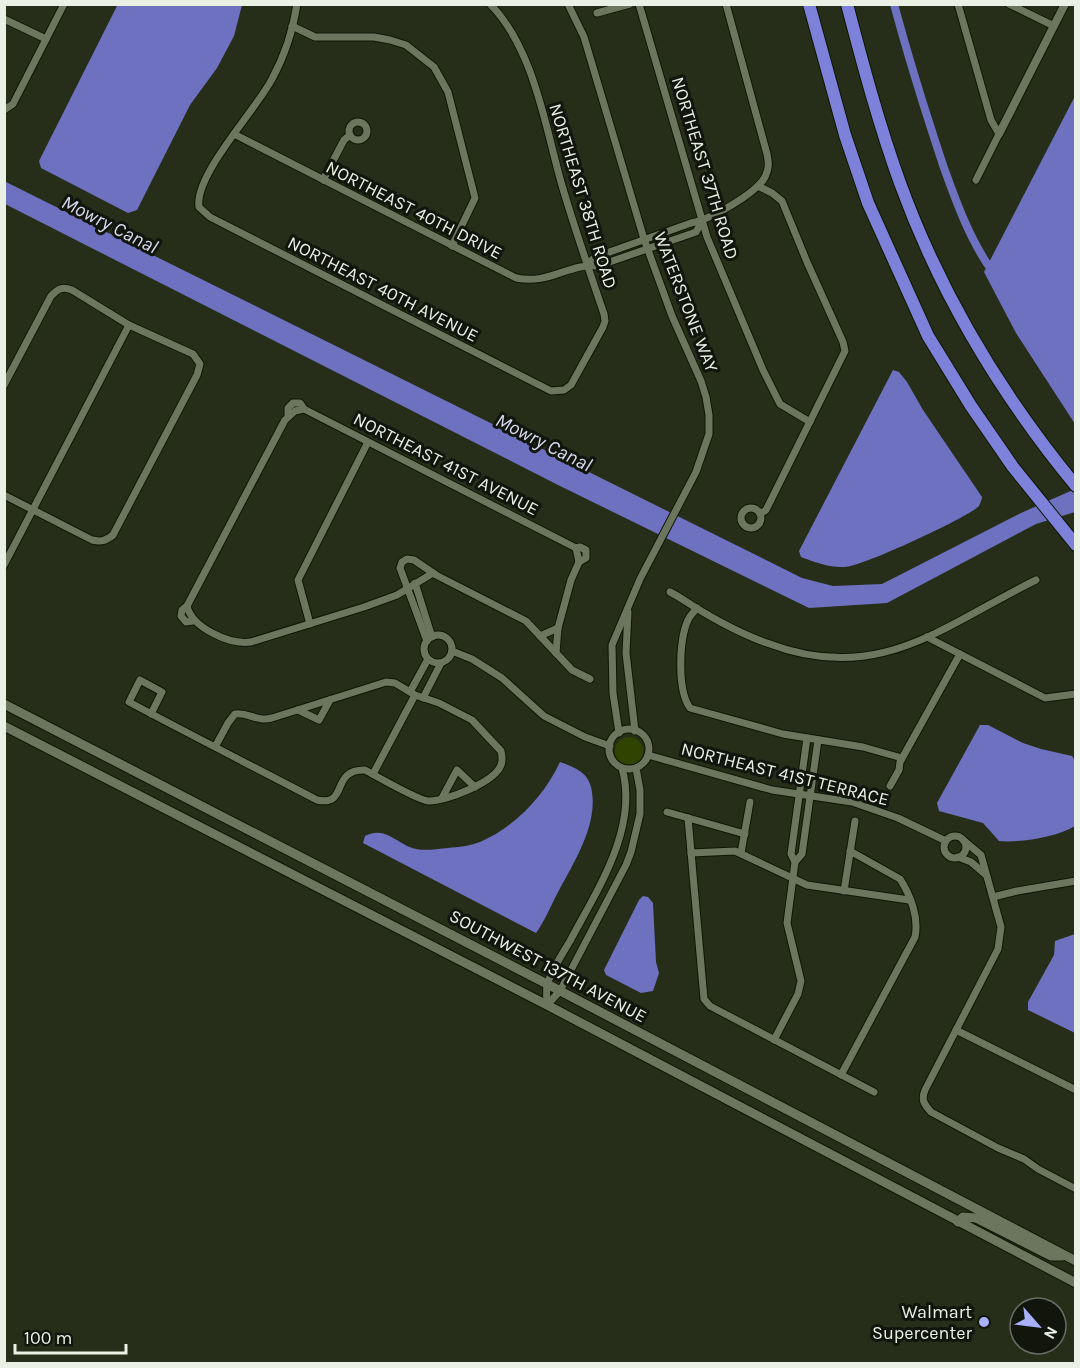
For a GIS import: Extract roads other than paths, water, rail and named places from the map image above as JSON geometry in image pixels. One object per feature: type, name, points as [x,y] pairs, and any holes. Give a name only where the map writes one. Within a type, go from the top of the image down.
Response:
[{"type":"highway","points":[[809,4],[845,135],[868,203],[928,336],[971,406],[1029,488],[1075,545]]},
{"type":"highway","points":[[847,4],[878,118],[901,186],[928,250],[960,317],[1002,385],[1076,486]]},
{"type":"main road","name":"SOUTHWEST 137TH AVENUE","points":[[4,704],[547,984],[1076,1261]]},
{"type":"main road","name":"SOUTHWEST 137TH AVENUE","points":[[4,726],[547,1005],[1076,1283]]},
{"type":"main road","points":[[751,1113],[760,1096]]},
{"type":"main road","points":[[958,1222],[963,1217],[976,1218],[1051,1256],[1065,1256]]},
{"type":"street","points":[[5,110],[12,104],[64,4]]},
{"type":"street","points":[[234,134],[272,79],[284,53],[297,4]]},
{"type":"street","name":"NORTHEAST 38TH ROAD","points":[[490,4],[508,26],[521,48],[605,321],[571,386],[558,392]]},
{"type":"street","name":"WATERSTONE WAY","points":[[568,4],[584,37],[647,249],[672,316],[701,381],[709,415],[709,434],[696,472],[629,603],[612,645],[613,693],[619,733]]},
{"type":"street","points":[[597,13],[630,4]]},
{"type":"street","name":"NORTHEAST 37TH ROAD","points":[[639,4],[702,221],[763,370],[780,404],[810,422]]},
{"type":"street","points":[[587,265],[596,256],[702,221],[758,186],[767,173],[769,165],[767,154],[726,4]]},
{"type":"street","points":[[958,4],[992,120],[999,134]]},
{"type":"street","points":[[1010,4],[1054,26]]},
{"type":"street","points":[[976,180],[1065,4]]},
{"type":"street","points":[[4,19],[46,39]]},
{"type":"street","points":[[292,26],[315,37],[374,37],[390,40],[406,45],[434,67],[448,92],[475,198],[452,246]]},
{"type":"street","name":"NORTHEAST 40TH DRIVE","points":[[234,134],[516,278],[527,281],[547,278],[587,265]]},
{"type":"street","name":"NORTHEAST 40TH AVENUE","points":[[234,134],[218,157],[199,194],[199,207],[210,217],[551,391],[558,392]]},
{"type":"street","points":[[323,180],[344,140],[350,135]]},
{"type":"street","points":[[758,186],[782,201],[845,351],[766,510],[760,514]]},
{"type":"street","points":[[587,265],[598,266],[696,232],[702,221]]},
{"type":"street","points":[[4,384],[51,296],[63,288],[72,290],[129,325],[188,351],[198,358],[200,364],[197,375],[109,539],[92,540],[4,495]]},
{"type":"street","points":[[4,565],[129,325]]},
{"type":"street","points":[[288,416],[288,408],[293,403],[300,403],[304,409],[288,416],[187,606],[191,618],[231,641],[241,644],[364,608],[397,595],[433,573]]},
{"type":"street","name":"NORTHEAST 41ST AVENUE","points":[[304,409],[577,551],[579,562],[571,580],[558,628]]},
{"type":"street","points":[[310,624],[298,579],[369,442]]},
{"type":"street","points":[[430,639],[400,568],[402,562],[407,559],[414,560],[433,573],[526,621],[572,670],[590,679]]},
{"type":"street","points":[[670,592],[765,642],[805,654],[831,658],[856,657],[905,647],[1036,580]]},
{"type":"street","points":[[415,584],[430,639]]},
{"type":"street","name":"WATERSTONE WAY","points":[[629,603],[626,653],[635,731]]},
{"type":"street","points":[[697,608],[687,621],[681,652],[685,699],[690,708],[783,734],[863,747],[902,758]]},
{"type":"street","points":[[540,636],[558,628],[556,653]]},
{"type":"street","points":[[423,698],[441,663],[452,651],[450,643],[444,637],[430,639],[424,648],[428,659],[441,663]]},
{"type":"street","points":[[927,637],[1045,698],[1076,694]]},
{"type":"street","points":[[452,651],[472,659],[502,678],[544,716],[585,737],[610,746]]},
{"type":"street","points":[[890,786],[899,770],[902,758],[960,654]]},
{"type":"street","points":[[373,774],[428,659]]},
{"type":"street","points":[[151,714],[162,692],[140,680],[129,702],[151,714],[316,800],[325,802],[336,795],[348,773],[355,769],[365,770],[428,801],[466,792],[498,770],[501,764],[501,751],[472,720],[395,683],[386,682],[263,720],[246,714],[235,714],[215,747]]},
{"type":"street","points":[[298,710],[319,720],[330,700]]},
{"type":"street","points":[[547,1005],[547,984],[593,898],[617,845],[626,803],[626,780],[622,768],[612,759],[610,746],[613,738],[619,733],[635,731],[645,738],[649,749],[648,755],[636,768],[622,768]]},
{"type":"street","points":[[774,1040],[798,994],[801,981],[787,923],[795,862],[791,854],[807,738]]},
{"type":"street","points":[[795,862],[802,854],[818,740]]},
{"type":"street","name":"NORTHEAST 41ST TERRACE","points":[[648,755],[772,790],[852,802],[898,818],[946,842]]},
{"type":"street","points":[[547,1005],[560,991],[631,852],[640,814],[640,790],[636,768]]},
{"type":"street","points":[[442,798],[457,770],[475,787]]},
{"type":"street","points":[[741,853],[750,802]]},
{"type":"street","points":[[667,812],[745,834]]},
{"type":"street","points":[[688,818],[704,999],[710,1006],[874,1092]]},
{"type":"street","points":[[844,891],[855,821]]},
{"type":"street","points":[[985,874],[971,862],[947,854],[946,842],[954,836],[963,840],[981,855],[1001,927],[998,949],[922,1096],[924,1103],[931,1112],[998,1148],[1024,1159],[1076,1189]]},
{"type":"street","points":[[958,857],[965,850],[963,840]]},
{"type":"street","points":[[691,853],[735,851],[807,885],[909,900]]},
{"type":"street","points":[[842,1075],[915,937],[918,924],[900,879],[850,851]]},
{"type":"street","points":[[993,897],[1076,881]]},
{"type":"street","points":[[956,1030],[1076,1090]]},
{"type":"water","points":[[118,4],[242,5],[234,36],[217,68],[190,105],[137,210],[128,213],[41,168],[39,161]]},
{"type":"water","points":[[1075,96],[1076,424],[1016,333],[984,272]]},
{"type":"water","name":"Mowry Canal","points":[[4,181],[802,578],[833,586],[882,584],[1021,513],[1075,489],[1075,512],[1036,524],[887,603],[809,608],[558,485],[5,204]]},
{"type":"water","points":[[893,370],[899,372],[907,382],[923,410],[982,497],[979,506],[892,551],[855,565],[834,567],[801,557],[799,551]]},
{"type":"water","points":[[980,725],[988,725],[1023,743],[1072,756],[1076,762],[1075,826],[1038,838],[999,841],[983,823],[939,811],[937,803]]},
{"type":"water","points":[[560,762],[579,770],[586,777],[591,787],[592,815],[583,844],[536,933],[363,843],[365,836],[372,833],[385,834],[409,847],[420,850],[460,847],[480,842],[505,828],[527,809],[546,786]]},
{"type":"water","points":[[643,896],[648,897],[653,903],[656,962],[659,973],[653,991],[641,993],[606,975],[604,970]]},
{"type":"water","points":[[1076,934],[1075,1033],[1028,1010],[1028,1002],[1054,955],[1055,941]]},
{"type":"waterway","points":[[894,4],[944,168],[968,230],[988,265]]},
{"type":"place","name":"Walmart Supercenter","points":[[984,1322]]}]
